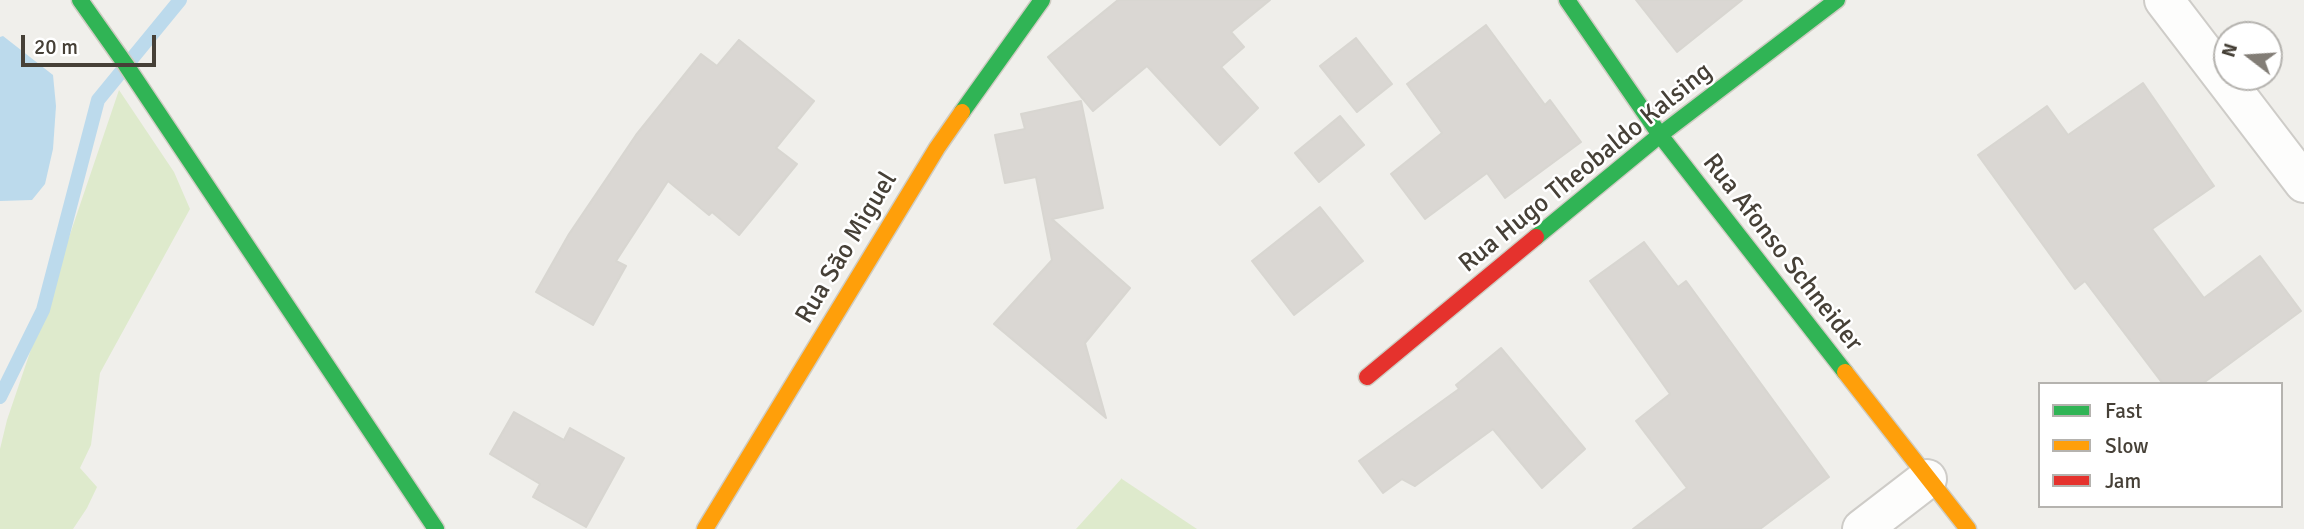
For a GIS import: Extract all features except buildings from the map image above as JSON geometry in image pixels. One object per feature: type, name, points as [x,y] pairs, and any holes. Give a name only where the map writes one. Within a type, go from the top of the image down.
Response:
[{"type":"street","points":[[80,0],[134,76],[436,529]]},
{"type":"street","name":"Rua São Miguel","points":[[705,529],[937,148],[1042,0]]},
{"type":"street","name":"Rua Afonso Schneider","points":[[1567,0],[1660,135],[1968,529]]},
{"type":"street","name":"Rua Hugo Theobaldo Kalsing","points":[[1367,377],[1660,135],[1837,0]]},
{"type":"street","points":[[2164,0],[2304,183]]},
{"type":"street","points":[[1862,529],[1927,479]]},
{"type":"green space","points":[[119,90],[174,172],[190,209],[100,373],[91,445],[80,468],[97,487],[87,508],[73,529],[0,529],[0,449],[7,420]]},
{"type":"green space","points":[[1122,479],[1197,529],[1076,529]]},
{"type":"water","points":[[3,36],[53,75],[56,106],[53,149],[45,184],[32,200],[0,201],[0,37]]},
{"type":"waterway","points":[[0,397],[43,310],[98,100],[180,0]]},
{"type":"traffic: fast","points":[[80,0],[436,529]]},
{"type":"traffic: fast","points":[[962,112],[1042,0]]},
{"type":"traffic: fast","points":[[1567,0],[1660,135],[1845,372]]},
{"type":"traffic: fast","points":[[1536,237],[1660,135],[1837,0]]},
{"type":"traffic: slow","points":[[705,529],[937,148],[962,112]]},
{"type":"traffic: slow","points":[[1845,372],[1968,529]]},
{"type":"traffic: jam","points":[[1367,377],[1536,237]]}]
